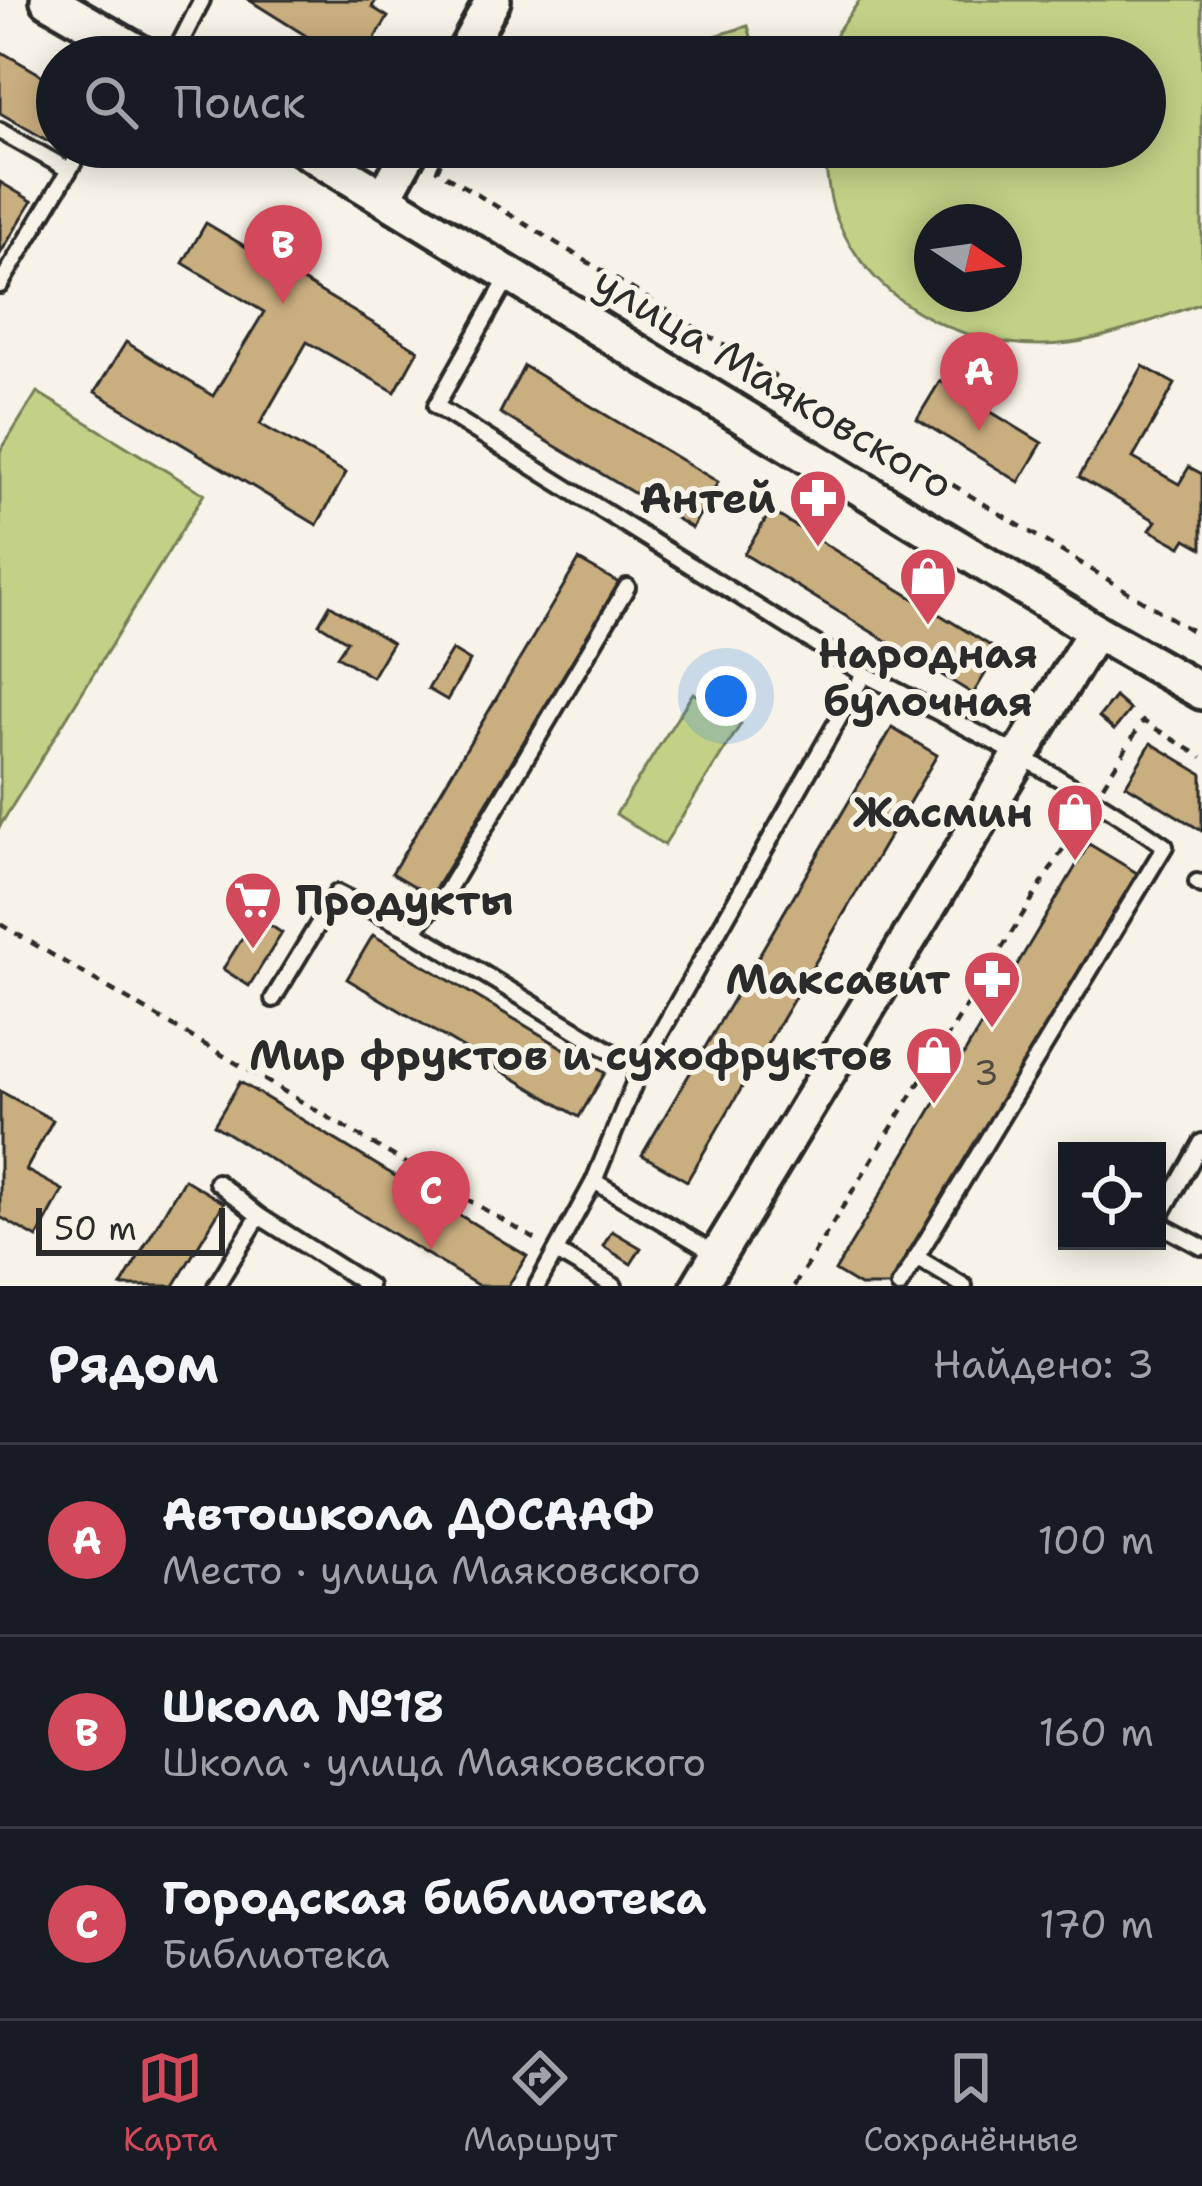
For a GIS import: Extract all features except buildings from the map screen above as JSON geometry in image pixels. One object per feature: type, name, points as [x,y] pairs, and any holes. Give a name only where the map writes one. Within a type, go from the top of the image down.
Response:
[{"type":"street","points":[[48,0],[113,36]]},
{"type":"street","points":[[473,36],[493,0]]},
{"type":"street","name":"улица Маяковского","points":[[335,168],[1202,692]]},
{"type":"street","points":[[384,197],[400,168]]},
{"type":"street","points":[[699,1286],[1095,631]]},
{"type":"lane","points":[[168,36],[202,0]]},
{"type":"lane","points":[[0,131],[36,151]]},
{"type":"lane","points":[[0,285],[69,170],[65,168]]},
{"type":"lane","points":[[510,274],[436,406],[864,674],[1022,754],[1165,846],[899,1286]]},
{"type":"lane","points":[[413,931],[447,891],[627,587]]},
{"type":"lane","points":[[537,1286],[594,1181],[640,1069],[864,674]]},
{"type":"lane","points":[[273,999],[337,892],[413,931],[640,1069]]},
{"type":"lane","points":[[1166,1207],[1202,1142]]},
{"type":"lane","points":[[594,1181],[718,1255]]},
{"type":"lane","points":[[217,1182],[259,1216],[370,1286]]},
{"type":"lane","points":[[216,1286],[259,1216]]},
{"type":"lane","points":[[1166,1228],[1202,1247]]},
{"type":"lane","points":[[556,1252],[614,1286]]},
{"type":"lane","points":[[916,1257],[964,1286]]},
{"type":"path","points":[[438,168],[1202,637]]},
{"type":"path","points":[[794,1286],[1143,721],[1202,757]]},
{"type":"path","points":[[0,924],[556,1252]]},
{"type":"green space","points":[[860,0],[1202,0],[1202,303],[1103,336],[1034,345],[965,333],[919,312],[1022,312],[1022,204],[914,204],[914,309],[876,278],[854,251],[837,219],[826,168],[1166,168],[1166,36],[836,36]]},
{"type":"green space","points":[[748,26],[751,36],[715,36]]},
{"type":"green space","points":[[37,392],[204,494],[0,826],[0,452]]},
{"type":"green space","points":[[693,693],[741,724],[664,845],[616,814]]},
{"type":"place","name":"Школа №18","points":[[283,304]]},
{"type":"place","name":"Автошкола ДОСААФ","points":[[979,431]]},
{"type":"place","name":"Антей","points":[[818,549]]},
{"type":"place","name":"Народная булочная","points":[[928,627]]},
{"type":"place","name":"Жасмин","points":[[1075,863]]},
{"type":"place","name":"Продукты","points":[[253,951]]},
{"type":"place","name":"Максавит","points":[[992,1030]]},
{"type":"place","name":"Мир фруктов и сухофруктов","points":[[934,1106]]},
{"type":"place","name":"Городская библиотека","points":[[431,1250]]}]
